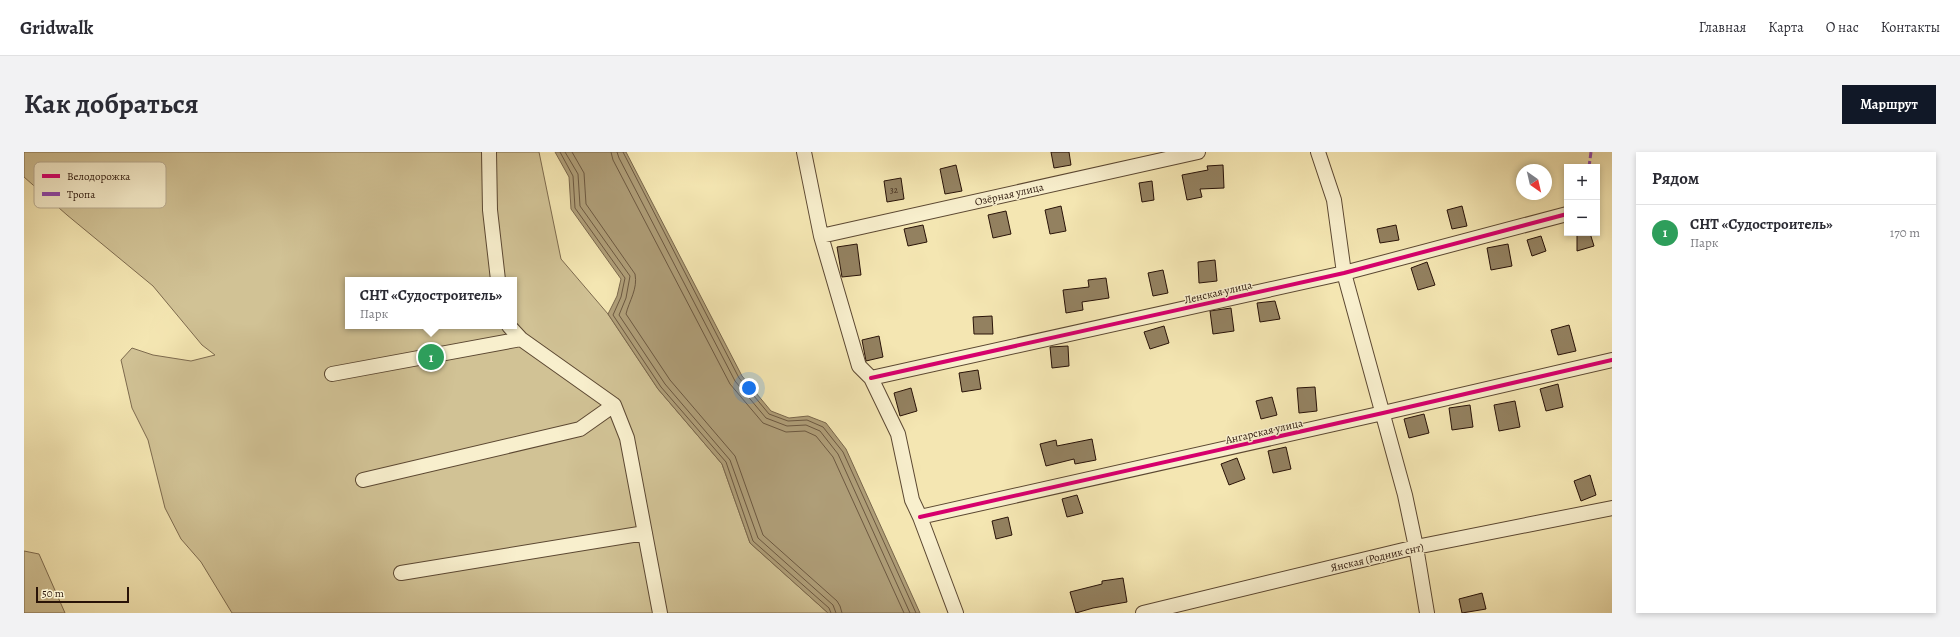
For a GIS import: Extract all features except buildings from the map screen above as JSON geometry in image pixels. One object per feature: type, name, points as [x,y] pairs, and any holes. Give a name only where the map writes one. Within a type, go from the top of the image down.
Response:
[{"type":"street","points":[[489,152],[490,210],[498,277]]},
{"type":"street","points":[[804,152],[820,236],[859,366],[871,378],[898,434],[912,500],[920,517],[956,613]]},
{"type":"street","name":"Озёрная улица","points":[[820,236],[1198,152]]},
{"type":"street","points":[[1318,152],[1334,200],[1344,273],[1405,495],[1416,547],[1427,613]]},
{"type":"street","name":"Ленская улица","points":[[871,378],[1344,273],[1564,215]]},
{"type":"street","points":[[512,329],[521,339],[614,406],[627,438],[660,613]]},
{"type":"street","points":[[332,374],[521,339]]},
{"type":"street","name":"Ангарская улица","points":[[920,517],[1612,360]]},
{"type":"street","points":[[363,480],[580,429],[614,406]]},
{"type":"street","name":"Янская (Родник снт)","points":[[1143,613],[1416,547],[1612,508]]},
{"type":"street","points":[[401,573],[645,533]]},
{"type":"shaded area","points":[[24,152],[539,152],[561,259],[608,314],[658,389],[722,464],[750,543],[828,613],[232,613],[201,562],[181,539],[165,508],[148,440],[132,408],[121,360],[132,348],[153,355],[191,361],[215,355],[202,345],[153,286],[59,208],[166,208],[166,162],[34,162],[34,186],[24,177]]},
{"type":"shaded area","points":[[24,551],[39,554],[65,613],[24,613]]},
{"type":"water","points":[[555,152],[626,152],[742,376],[771,411],[789,418],[808,416],[826,423],[846,449],[920,613],[828,613],[750,543],[722,464],[658,389],[608,314],[617,296],[621,279],[571,209],[569,177]]},
{"type":"marked path","points":[[1589,164],[1591,152]]},
{"type":"cycle path","points":[[871,378],[1344,273],[1564,215]]},
{"type":"cycle path","points":[[920,517],[1612,360]]},
{"type":"place","name":"СНТ «Судостроитель»","points":[[431,357]]}]
